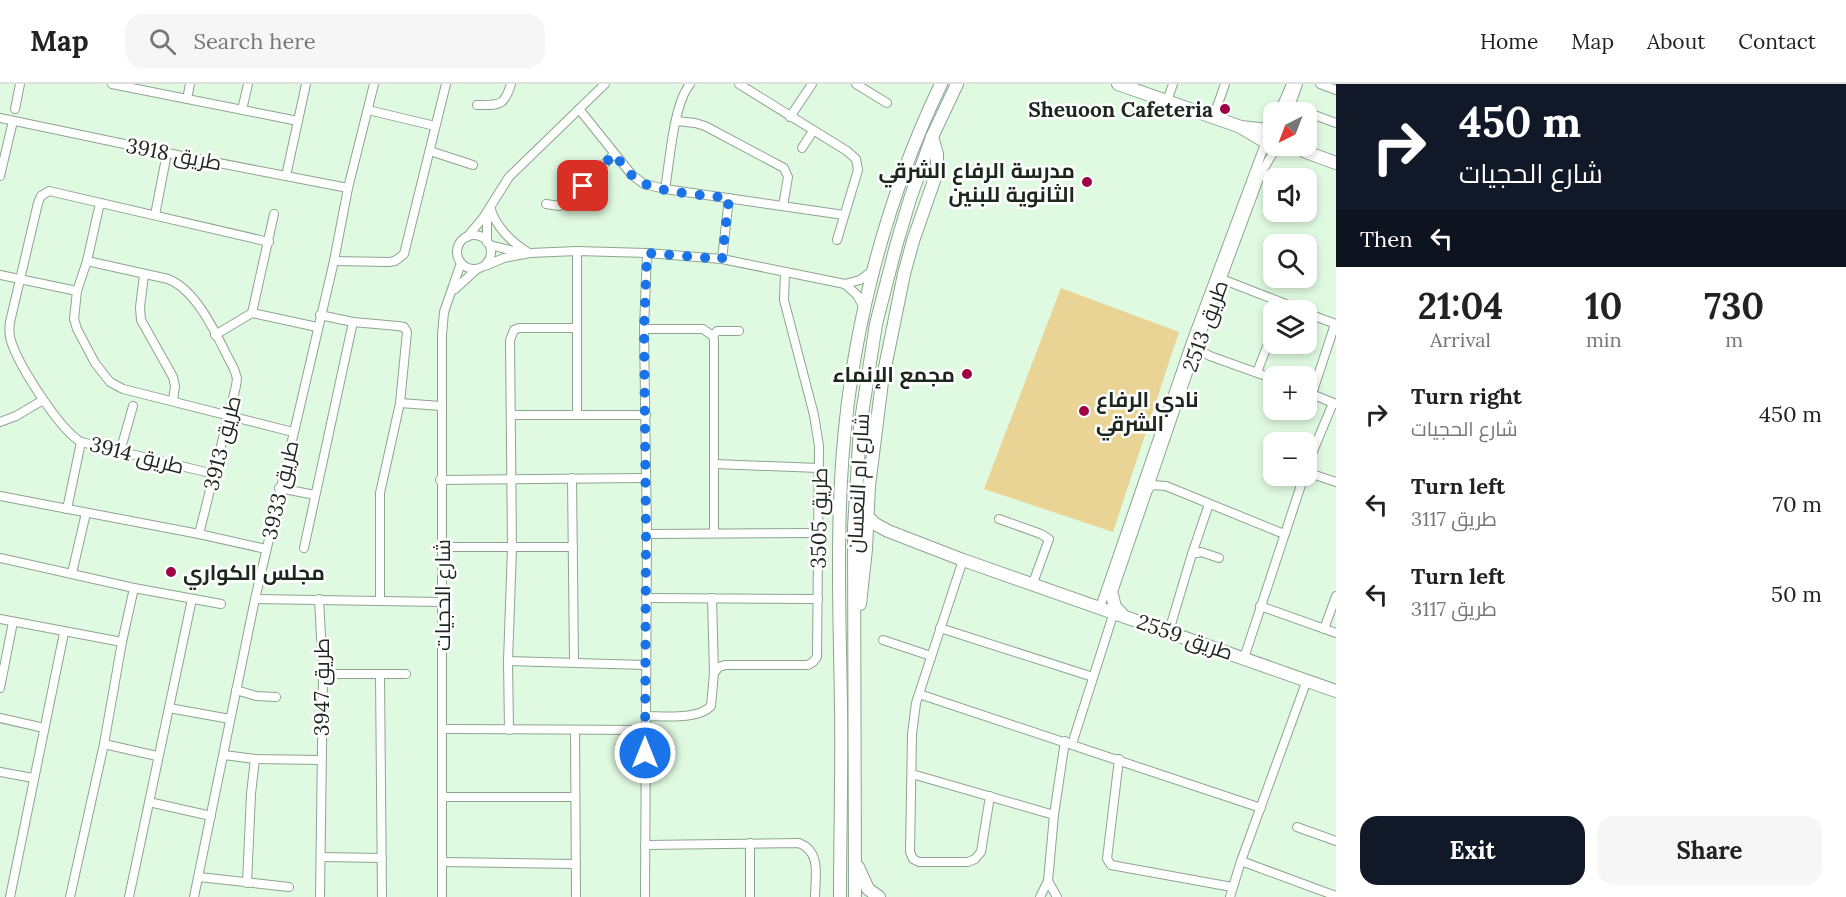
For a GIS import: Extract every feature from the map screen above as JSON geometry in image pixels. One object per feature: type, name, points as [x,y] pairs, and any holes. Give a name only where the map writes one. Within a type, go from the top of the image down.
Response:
[{"type":"main road","name":"شارع ام النعسان","points":[[840,897],[840,499],[846,428],[864,308],[873,270],[912,150],[941,84]]},
{"type":"main road","name":"شارع ام النعسان","points":[[855,897],[854,528],[860,427],[876,324],[896,246],[932,137],[957,84]]},
{"type":"main road","points":[[1118,84],[1263,135]]},
{"type":"main road","points":[[855,632],[862,592],[876,421],[889,343],[913,241],[937,172],[937,154],[932,137]]},
{"type":"main road","points":[[1317,153],[1335,158]]},
{"type":"main road","name":"طريق 2559","points":[[868,517],[888,531],[963,560],[1336,691]]},
{"type":"main road","points":[[866,549],[874,536],[888,531]]},
{"type":"main road","points":[[1109,593],[1117,609],[1107,610],[1096,603],[1109,593]]},
{"type":"main road","points":[[856,860],[868,889],[879,897]]},
{"type":"street","points":[[15,109],[20,84]]},
{"type":"street","points":[[112,84],[133,86],[298,121]]},
{"type":"street","points":[[187,99],[190,84]]},
{"type":"street","points":[[242,110],[248,84]]},
{"type":"street","points":[[286,176],[306,84]]},
{"type":"street","name":"طريق 3933","points":[[194,897],[279,488],[374,84]]},
{"type":"street","points":[[334,261],[395,261],[404,254],[446,84]]},
{"type":"street","points":[[477,105],[502,103],[507,98],[511,84]]},
{"type":"street","points":[[605,84],[509,177],[489,209],[461,242],[458,250],[461,263],[468,268],[481,267],[504,258],[527,253],[577,251],[647,253],[722,259],[845,284],[860,280],[873,270]]},
{"type":"street","points":[[665,189],[681,98],[690,84]]},
{"type":"street","points":[[739,84],[847,151],[856,159],[858,170],[837,240]]},
{"type":"street","points":[[790,117],[812,84]]},
{"type":"street","points":[[856,84],[869,87],[887,103]]},
{"type":"street","points":[[1167,101],[1173,84]]},
{"type":"street","points":[[1213,118],[1225,84]]},
{"type":"street","points":[[1283,102],[1291,84]]},
{"type":"street","points":[[1292,102],[1298,84]]},
{"type":"street","points":[[1320,84],[1336,90]]},
{"type":"street","points":[[579,109],[614,154],[638,180],[651,186],[844,215]]},
{"type":"street","points":[[368,110],[435,126]]},
{"type":"street","points":[[1317,117],[1336,123]]},
{"type":"street","name":"طريق 3918","points":[[0,118],[348,188]]},
{"type":"street","points":[[0,176],[13,121]]},
{"type":"street","points":[[676,121],[705,126],[784,168],[788,177],[783,206]]},
{"type":"street","points":[[802,148],[813,130]]},
{"type":"street","points":[[430,151],[473,165]]},
{"type":"street","points":[[155,215],[167,153]]},
{"type":"street","points":[[546,204],[559,206],[565,204],[614,154]]},
{"type":"street","name":"طريق 2513","points":[[1048,881],[1054,815],[1068,742],[1093,677],[1109,593],[1191,342],[1219,278],[1265,156]]},
{"type":"street","name":"طريق 3914","points":[[100,204],[49,191],[41,196],[10,322],[10,338],[43,400],[66,431],[81,442],[214,474]]},
{"type":"street","points":[[722,259],[729,198]]},
{"type":"street","points":[[268,242],[100,204],[87,261],[77,291],[74,319],[77,329],[102,373],[110,382],[123,389],[293,432]]},
{"type":"street","points":[[481,267],[491,254],[486,224],[489,209]]},
{"type":"street","points":[[489,209],[507,235],[527,253]]},
{"type":"street","points":[[252,313],[274,214]]},
{"type":"street","points":[[467,237],[480,237],[488,244],[527,253]]},
{"type":"street","points":[[577,251],[577,415]]},
{"type":"street","points":[[645,897],[646,416],[644,329],[647,253]]},
{"type":"street","name":"طريق 3913","points":[[87,261],[168,279],[186,289],[234,369],[237,378],[229,417],[199,534]]},
{"type":"street","name":"شارع الحجيات","points":[[442,897],[440,480],[442,327],[444,312],[461,263]]},
{"type":"street","name":"شارع الحجيات","points":[[451,294],[481,267]]},
{"type":"street","name":"طريق 3505","points":[[714,673],[719,667],[725,665],[808,665],[813,662],[817,654],[819,446],[817,426],[784,300],[784,273]]},
{"type":"street","points":[[0,275],[77,291]]},
{"type":"street","points":[[144,275],[140,307],[141,320],[172,373],[175,386],[174,401]]},
{"type":"street","points":[[1219,278],[1267,300]]},
{"type":"street","name":"طريق 2513","points":[[1109,593],[1148,490],[1148,478],[1155,469],[1219,278]]},
{"type":"street","points":[[845,284],[857,295],[864,308]]},
{"type":"street","points":[[215,335],[252,313],[317,327]]},
{"type":"street","points":[[320,315],[353,322],[404,327],[407,332],[400,403],[380,493],[380,600]]},
{"type":"street","points":[[1317,317],[1335,324],[1317,372]]},
{"type":"street","points":[[304,548],[353,322]]},
{"type":"street","points":[[509,730],[508,661],[512,548],[510,340],[514,330],[519,328],[577,328]]},
{"type":"street","points":[[644,329],[703,329],[712,336],[714,341],[714,533]]},
{"type":"street","points":[[712,336],[717,331],[739,331]]},
{"type":"street","points":[[1198,345],[1210,356],[1263,374]]},
{"type":"street","points":[[1257,372],[1264,354]]},
{"type":"street","points":[[1317,397],[1334,404],[1317,444]]},
{"type":"street","points":[[0,422],[16,416],[43,400]]},
{"type":"street","points":[[400,403],[441,406]]},
{"type":"street","points":[[120,452],[133,406]]},
{"type":"street","points":[[512,416],[646,416]]},
{"type":"street","points":[[67,509],[81,442]]},
{"type":"street","points":[[715,464],[819,468]]},
{"type":"street","points":[[1155,469],[1166,486]]},
{"type":"street","points":[[1317,474],[1336,482]]},
{"type":"street","points":[[572,478],[574,662]]},
{"type":"street","points":[[440,480],[646,478]]},
{"type":"street","points":[[1148,490],[1152,485],[1166,486],[1284,534]]},
{"type":"street","points":[[1244,658],[1301,486]]},
{"type":"street","points":[[279,488],[315,495]]},
{"type":"street","points":[[0,496],[266,549]]},
{"type":"street","points":[[1169,631],[1209,504]]},
{"type":"street","points":[[72,573],[86,513]]},
{"type":"street","points":[[999,519],[1049,539],[1033,584]]},
{"type":"street","points":[[646,534],[819,533]]},
{"type":"street","points":[[442,548],[573,547]]},
{"type":"street","points":[[1192,554],[1201,552],[1219,558]]},
{"type":"street","points":[[0,558],[134,588],[221,604]]},
{"type":"street","points":[[963,560],[914,713],[910,852],[913,859],[917,862],[969,862],[978,857],[982,849],[990,796]]},
{"type":"street","points":[[70,897],[104,744],[134,588]]},
{"type":"street","points":[[1324,628],[1336,596]]},
{"type":"street","points":[[646,598],[818,598]]},
{"type":"street","points":[[646,716],[694,715],[707,711],[712,703],[714,673],[712,598]]},
{"type":"street","points":[[129,897],[192,599]]},
{"type":"street","points":[[255,599],[442,602]]},
{"type":"street","name":"طريق 3947","points":[[319,599],[323,674],[320,897]]},
{"type":"street","points":[[1260,606],[1336,633]]},
{"type":"street","points":[[0,619],[63,633],[122,642]]},
{"type":"street","points":[[0,688],[13,622]]},
{"type":"street","points":[[940,628],[1093,677]]},
{"type":"street","points":[[10,897],[63,633]]},
{"type":"street","points":[[883,640],[931,656]]},
{"type":"street","points":[[508,661],[645,665]]},
{"type":"street","points":[[323,674],[406,674]]},
{"type":"street","points":[[380,675],[382,897]]},
{"type":"street","points":[[1119,759],[1108,862],[1111,865],[1230,893],[1307,680]]},
{"type":"street","points":[[236,690],[256,696],[276,697]]},
{"type":"street","points":[[919,694],[1261,807]]},
{"type":"street","points":[[169,708],[230,719]]},
{"type":"street","points":[[0,718],[44,728]]},
{"type":"street","points":[[442,729],[645,730]]},
{"type":"street","points":[[575,730],[576,897]]},
{"type":"street","points":[[104,744],[158,756]]},
{"type":"street","points":[[224,755],[255,759],[321,760]]},
{"type":"street","points":[[247,884],[255,759]]},
{"type":"street","points":[[0,772],[33,778]]},
{"type":"street","points":[[912,774],[1054,815]]},
{"type":"street","points":[[442,797],[575,796]]},
{"type":"street","points":[[149,802],[211,816]]},
{"type":"street","points":[[1297,827],[1336,841]]},
{"type":"street","points":[[750,843],[750,897]]},
{"type":"street","points":[[645,845],[799,843],[808,846],[816,860],[815,897]]},
{"type":"street","points":[[321,857],[381,858]]},
{"type":"street","points":[[1241,861],[1336,896]]},
{"type":"street","points":[[442,862],[576,864]]},
{"type":"street","points":[[199,877],[289,887]]},
{"type":"street","points":[[1040,897],[1048,881]]},
{"type":"street","points":[[1048,881],[1057,897]]},
{"type":"shaded area","name":"نادي الرفاع الشرقي","points":[[1061,288],[1179,332],[1113,532],[984,489]]},
{"type":"place","name":"Sheuoon Cafeteria","points":[[1225,109]]},
{"type":"place","name":"مدرسة الرفاع الشرقي الثانوية للبنين","points":[[1087,182]]},
{"type":"place","name":"مجمع الإنماء","points":[[967,374]]},
{"type":"place","name":"نادي الرفاع الشرقي","points":[[1084,411]]},
{"type":"place","name":"مجلس الكواري","points":[[171,572]]},
{"type":"route","points":[[583,186],[614,154],[632,175],[644,184],[729,198],[722,259],[647,253],[644,329],[645,753]]}]
